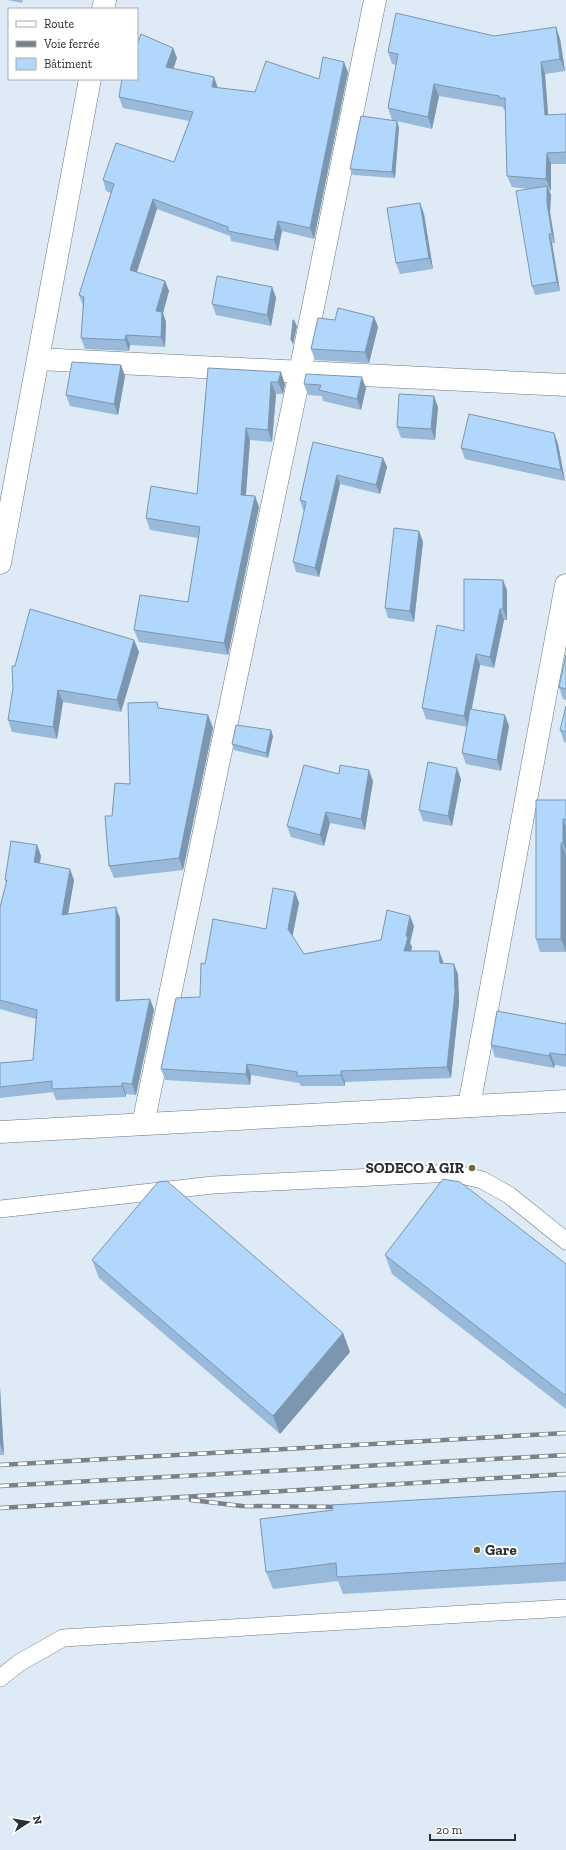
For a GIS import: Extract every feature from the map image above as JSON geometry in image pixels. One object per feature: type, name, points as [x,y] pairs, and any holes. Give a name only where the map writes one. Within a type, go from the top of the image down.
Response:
[{"type":"street","points":[[143,1124],[300,372],[375,0]]},
{"type":"street","points":[[0,563],[2,539],[38,358],[90,80]]},
{"type":"street","points":[[38,358],[566,385]]},
{"type":"street","points":[[469,1106],[566,586]]},
{"type":"street","points":[[0,1132],[566,1101]]},
{"type":"lane","points":[[0,1209],[213,1185],[453,1173],[482,1180],[509,1195],[566,1241]]},
{"type":"lane","points":[[0,1678],[19,1663],[63,1638],[566,1608]]},
{"type":"building","points":[[396,13],[494,36],[556,27],[560,59],[541,62],[545,115],[566,114],[566,152],[547,153],[546,179],[507,176],[505,98],[434,84],[428,117],[388,108],[398,54],[388,52]]},
{"type":"building","points":[[141,34],[173,48],[166,67],[214,77],[212,87],[255,92],[266,61],[319,79],[323,57],[344,62],[310,228],[278,221],[274,240],[228,231],[228,227],[153,199],[130,270],[165,281],[156,311],[162,312],[161,337],[126,335],[125,340],[81,338],[84,297],[79,295],[114,184],[103,180],[116,143],[174,162],[193,112],[119,97],[122,80],[138,80],[138,42]]},
{"type":"building","points":[[361,116],[397,121],[392,172],[350,169]]},
{"type":"building","points":[[547,186],[547,203],[552,234],[549,234],[557,282],[532,286],[516,191]]},
{"type":"building","points":[[420,203],[429,258],[396,263],[387,208]]},
{"type":"building","points":[[217,276],[272,287],[267,315],[212,304]]},
{"type":"building","points":[[338,308],[374,317],[365,352],[311,349],[318,318],[335,320]]},
{"type":"building","points":[[72,362],[121,365],[114,404],[66,395]]},
{"type":"building","points":[[208,368],[281,372],[278,382],[271,382],[268,430],[246,428],[241,495],[255,496],[224,643],[134,630],[140,595],[188,602],[200,527],[146,518],[151,486],[197,494]]},
{"type":"building","points":[[306,374],[362,377],[357,399],[319,390],[321,385],[304,384]]},
{"type":"building","points":[[399,394],[434,396],[431,429],[397,427]]},
{"type":"building","points":[[469,414],[554,433],[561,470],[461,448]]},
{"type":"building","points":[[313,442],[383,458],[376,485],[337,475],[315,568],[293,562],[306,502],[300,500]]},
{"type":"building","points":[[394,528],[419,531],[410,611],[385,608]]},
{"type":"building","points":[[464,579],[503,580],[503,609],[500,609],[490,657],[476,654],[464,716],[422,708],[437,625],[464,631]]},
{"type":"building","points":[[30,609],[134,640],[117,700],[58,690],[53,727],[8,720],[13,688],[12,666],[15,666]]},
{"type":"building","points":[[566,655],[566,689],[559,687]]},
{"type":"building","points":[[157,702],[158,708],[208,715],[179,858],[109,866],[105,816],[112,816],[115,783],[130,784],[128,703]]},
{"type":"building","points":[[566,706],[566,732],[560,730]]},
{"type":"building","points":[[470,709],[505,715],[497,760],[462,753]]},
{"type":"building","points":[[236,725],[271,730],[266,753],[232,744]]},
{"type":"building","points":[[428,762],[457,768],[448,816],[419,810]]},
{"type":"building","points":[[304,765],[339,774],[340,765],[369,770],[361,819],[326,812],[320,835],[287,826]]},
{"type":"building","points":[[536,800],[566,800],[566,820],[563,819],[563,843],[561,843],[561,939],[536,939]]},
{"type":"building","points":[[11,841],[37,845],[34,862],[70,869],[62,915],[116,907],[116,1001],[150,999],[132,1084],[122,1083],[122,1086],[52,1089],[52,1081],[0,1087],[0,1063],[33,1060],[37,1010],[0,1000],[0,907],[7,880],[5,880]]},
{"type":"building","points":[[273,888],[295,892],[288,929],[304,954],[381,940],[387,910],[410,916],[406,936],[408,937],[404,951],[439,951],[440,963],[454,964],[455,992],[447,1067],[341,1071],[341,1075],[297,1076],[297,1072],[247,1064],[246,1074],[161,1069],[176,998],[200,997],[201,963],[205,964],[213,919],[266,929]]},
{"type":"building","points":[[497,1011],[566,1024],[566,1055],[550,1053],[549,1056],[491,1045]]},
{"type":"building","points":[[443,1179],[460,1182],[566,1264],[566,1396],[385,1255]]},
{"type":"building","points":[[167,1181],[343,1333],[273,1416],[92,1260],[158,1182]]},
{"type":"building","points":[[566,1491],[566,1563],[337,1577],[336,1563],[266,1572],[260,1519],[333,1510],[332,1505]]},
{"type":"railway","points":[[0,1465],[566,1433]]},
{"type":"railway","points":[[0,1486],[566,1455]]},
{"type":"railway","points":[[0,1508],[566,1474]]},
{"type":"railway","points":[[191,1500],[242,1506],[345,1507]]},
{"type":"place","name":"SODECO A GIR","points":[[472,1168]]},
{"type":"place","name":"Gare","points":[[477,1550]]}]
